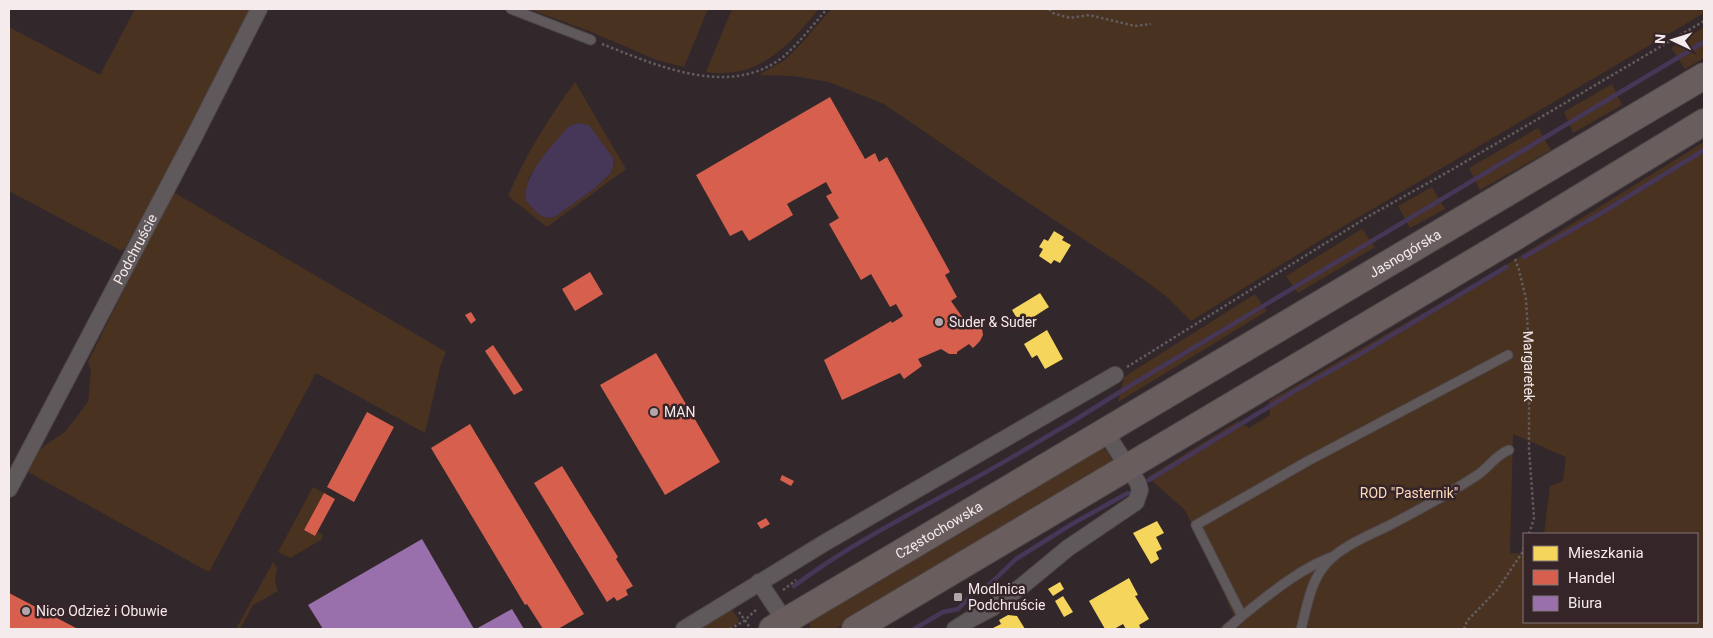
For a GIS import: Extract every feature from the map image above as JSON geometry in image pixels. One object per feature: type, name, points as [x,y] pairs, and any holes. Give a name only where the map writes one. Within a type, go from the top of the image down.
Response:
[{"type":"main road","name":"Jasnogórska","points":[[1105,431],[1704,76]]},
{"type":"main road","points":[[855,629],[1507,242],[1704,122]]},
{"type":"main road","points":[[1486,205],[1507,242]]},
{"type":"main road","name":"Częstochowska","points":[[783,627],[1105,431]]},
{"type":"street","name":"Podchruście","points":[[9,489],[259,9]]},
{"type":"street","points":[[684,629],[759,582],[1114,375]]},
{"type":"street","points":[[955,629],[971,618],[992,608],[1068,548],[1136,502],[1140,490],[1138,483],[1105,431]]},
{"type":"street","points":[[759,582],[783,627]]},
{"type":"lane","points":[[511,9],[591,40]]},
{"type":"lane","points":[[1242,616],[1196,525],[1306,462],[1508,355]]},
{"type":"lane","points":[[1227,629],[1292,577],[1316,562],[1334,556],[1356,542],[1438,500],[1483,472],[1502,452],[1509,450]]},
{"type":"lane","points":[[1301,629],[1313,584],[1334,556]]},
{"type":"path","points":[[591,40],[653,64],[702,76],[726,78],[745,75],[763,69],[782,57],[800,40],[827,9]]},
{"type":"path","points":[[1049,9],[1053,13],[1070,18],[1089,15],[1135,26],[1151,24]]},
{"type":"path","points":[[1114,375],[1369,216],[1461,165],[1704,21]]},
{"type":"path","name":"Margaretek","points":[[1507,242],[1519,270],[1527,308],[1529,449],[1534,518],[1529,533]]},
{"type":"path","points":[[1464,629],[1467,621],[1497,590],[1523,550]]},
{"type":"path","points":[[730,629],[744,621],[751,629]]},
{"type":"green space","points":[[135,9],[254,9],[125,249],[120,250],[9,191],[9,27],[100,75]]},
{"type":"green space","points":[[529,9],[708,9],[684,67],[657,60],[589,31]]},
{"type":"green space","points":[[732,9],[819,9],[784,47],[757,65],[742,71],[725,73],[706,72]]},
{"type":"green space","points":[[831,9],[1704,9],[1704,13],[1332,233],[1191,321],[1166,296],[1129,269],[884,104],[829,82],[793,76],[759,75],[785,60]]},
{"type":"green space","points":[[1704,27],[1704,58],[1685,69],[1671,48]]},
{"type":"green space","points":[[575,82],[626,169],[547,227],[508,196],[530,152]],"holes":[[[577,123],[610,174],[594,189],[551,218],[543,217],[526,201],[529,177],[568,127]]]},
{"type":"green space","points":[[1612,84],[1622,105],[1573,133],[1564,112]]},
{"type":"green space","points":[[1538,128],[1551,150],[1480,190],[1469,168]]},
{"type":"green space","name":"ROD \"Pasternik\"","points":[[1704,142],[1704,629],[1218,629],[1234,616],[1185,510],[1148,477],[1238,421],[1249,428],[1270,415],[1269,401],[1490,275]],"holes":[[[1513,434],[1566,457],[1563,481],[1550,486],[1544,533],[1698,533],[1698,623],[1523,623],[1523,554],[1510,553]]]},
{"type":"green space","points":[[1432,187],[1445,209],[1410,228],[1398,206]]},
{"type":"green space","points":[[173,192],[446,352],[440,367],[425,433],[316,373],[209,572],[28,472],[38,450],[65,432],[88,402],[91,371],[88,362]]},
{"type":"green space","points":[[1362,229],[1375,247],[1298,293],[1286,276]]},
{"type":"green space","points":[[1255,294],[1267,311],[1118,402],[1124,377]]},
{"type":"green space","points":[[1103,448],[1108,452],[1114,463],[835,629],[810,629],[810,620]]},
{"type":"green space","points":[[313,487],[324,493],[304,530],[315,536],[318,532],[323,535],[321,540],[290,558],[278,552]]},
{"type":"green space","points":[[273,562],[277,568],[275,582],[278,591],[253,605],[240,629],[236,629]]},
{"type":"green space","points":[[731,608],[739,620],[732,627],[727,629],[699,629]]},
{"type":"shaded area","points":[[577,123],[589,125],[613,158],[613,166],[610,174],[594,189],[556,216],[551,218],[543,217],[526,201],[529,181],[533,171],[547,152],[568,127]]},
{"type":"building: Mieszkania","points":[[1054,231],[1064,237],[1062,240],[1071,245],[1060,263],[1054,260],[1051,264],[1039,256],[1043,249],[1039,247],[1044,239],[1048,241]]},
{"type":"building: Mieszkania","points":[[1040,293],[1049,307],[1021,325],[1012,310]]},
{"type":"building: Mieszkania","points":[[1047,330],[1063,359],[1045,369],[1037,355],[1032,358],[1024,344]]},
{"type":"building: Mieszkania","points":[[1157,521],[1164,533],[1156,537],[1162,549],[1156,552],[1159,559],[1151,564],[1133,533]]},
{"type":"building: Mieszkania","points":[[1129,578],[1138,595],[1135,596],[1149,619],[1139,625],[1141,629],[1126,629],[1123,624],[1114,629],[1105,629],[1089,601]]},
{"type":"building: Mieszkania","points":[[1060,582],[1064,589],[1053,596],[1048,589]]},
{"type":"building: Mieszkania","points":[[1063,596],[1073,612],[1064,617],[1055,601]]},
{"type":"building: Mieszkania","points":[[1008,615],[1017,616],[1025,629],[993,628],[1001,624],[999,620]]},
{"type":"building: Handel","points":[[830,97],[865,159],[875,153],[879,162],[887,157],[950,272],[945,275],[957,297],[951,301],[965,321],[972,321],[978,324],[982,329],[983,335],[973,348],[969,344],[957,352],[957,354],[949,354],[941,349],[918,359],[922,366],[904,379],[900,373],[842,400],[824,360],[903,316],[896,304],[890,307],[871,274],[861,280],[829,224],[839,218],[826,196],[832,193],[826,182],[787,204],[793,215],[749,241],[742,230],[730,236],[696,175]]},
{"type":"building: Handel","points":[[590,272],[603,294],[575,311],[562,289]]},
{"type":"building: Handel","points":[[471,312],[476,320],[471,324],[465,315]]},
{"type":"building: Handel","points":[[493,345],[523,390],[514,395],[485,351]]},
{"type":"building: Handel","points":[[656,353],[720,462],[665,495],[600,385]]},
{"type":"building: Handel","points":[[367,412],[394,427],[354,502],[327,487]]},
{"type":"building: Handel","points":[[470,424],[584,614],[558,629],[543,629],[527,604],[525,605],[431,448]]},
{"type":"building: Handel","points":[[562,466],[618,557],[616,559],[633,586],[626,590],[628,595],[617,601],[614,597],[607,602],[534,483]]},
{"type":"building: Handel","points":[[782,475],[794,481],[791,486],[780,480]]},
{"type":"building: Handel","points":[[324,493],[335,499],[315,536],[304,530]]},
{"type":"building: Handel","points":[[766,518],[770,524],[761,529],[757,523]]},
{"type":"building: Handel","name":"Nico Odzież i Obuwie","points":[[9,593],[78,629],[9,629]]},
{"type":"building: Biura","points":[[422,539],[474,629],[323,629],[308,605]]},
{"type":"building: Biura","points":[[512,609],[524,629],[476,629]]},
{"type":"waterway","points":[[794,586],[858,543],[1050,435],[1704,42]]},
{"type":"waterway","points":[[1524,257],[1598,215],[1704,150]]},
{"type":"waterway","points":[[1149,480],[1293,392],[1506,267]]},
{"type":"waterway","points":[[914,629],[943,612],[958,609],[976,591],[986,587],[1016,559],[1072,524],[1128,493]]},
{"type":"place","name":"Suder & Suder","points":[[939,322]]},
{"type":"place","name":"MAN","points":[[654,412]]},
{"type":"place","name":"Modlnica Podchruście","points":[[958,597]]},
{"type":"place","name":"Nico Odzież i Obuwie","points":[[26,611]]}]
